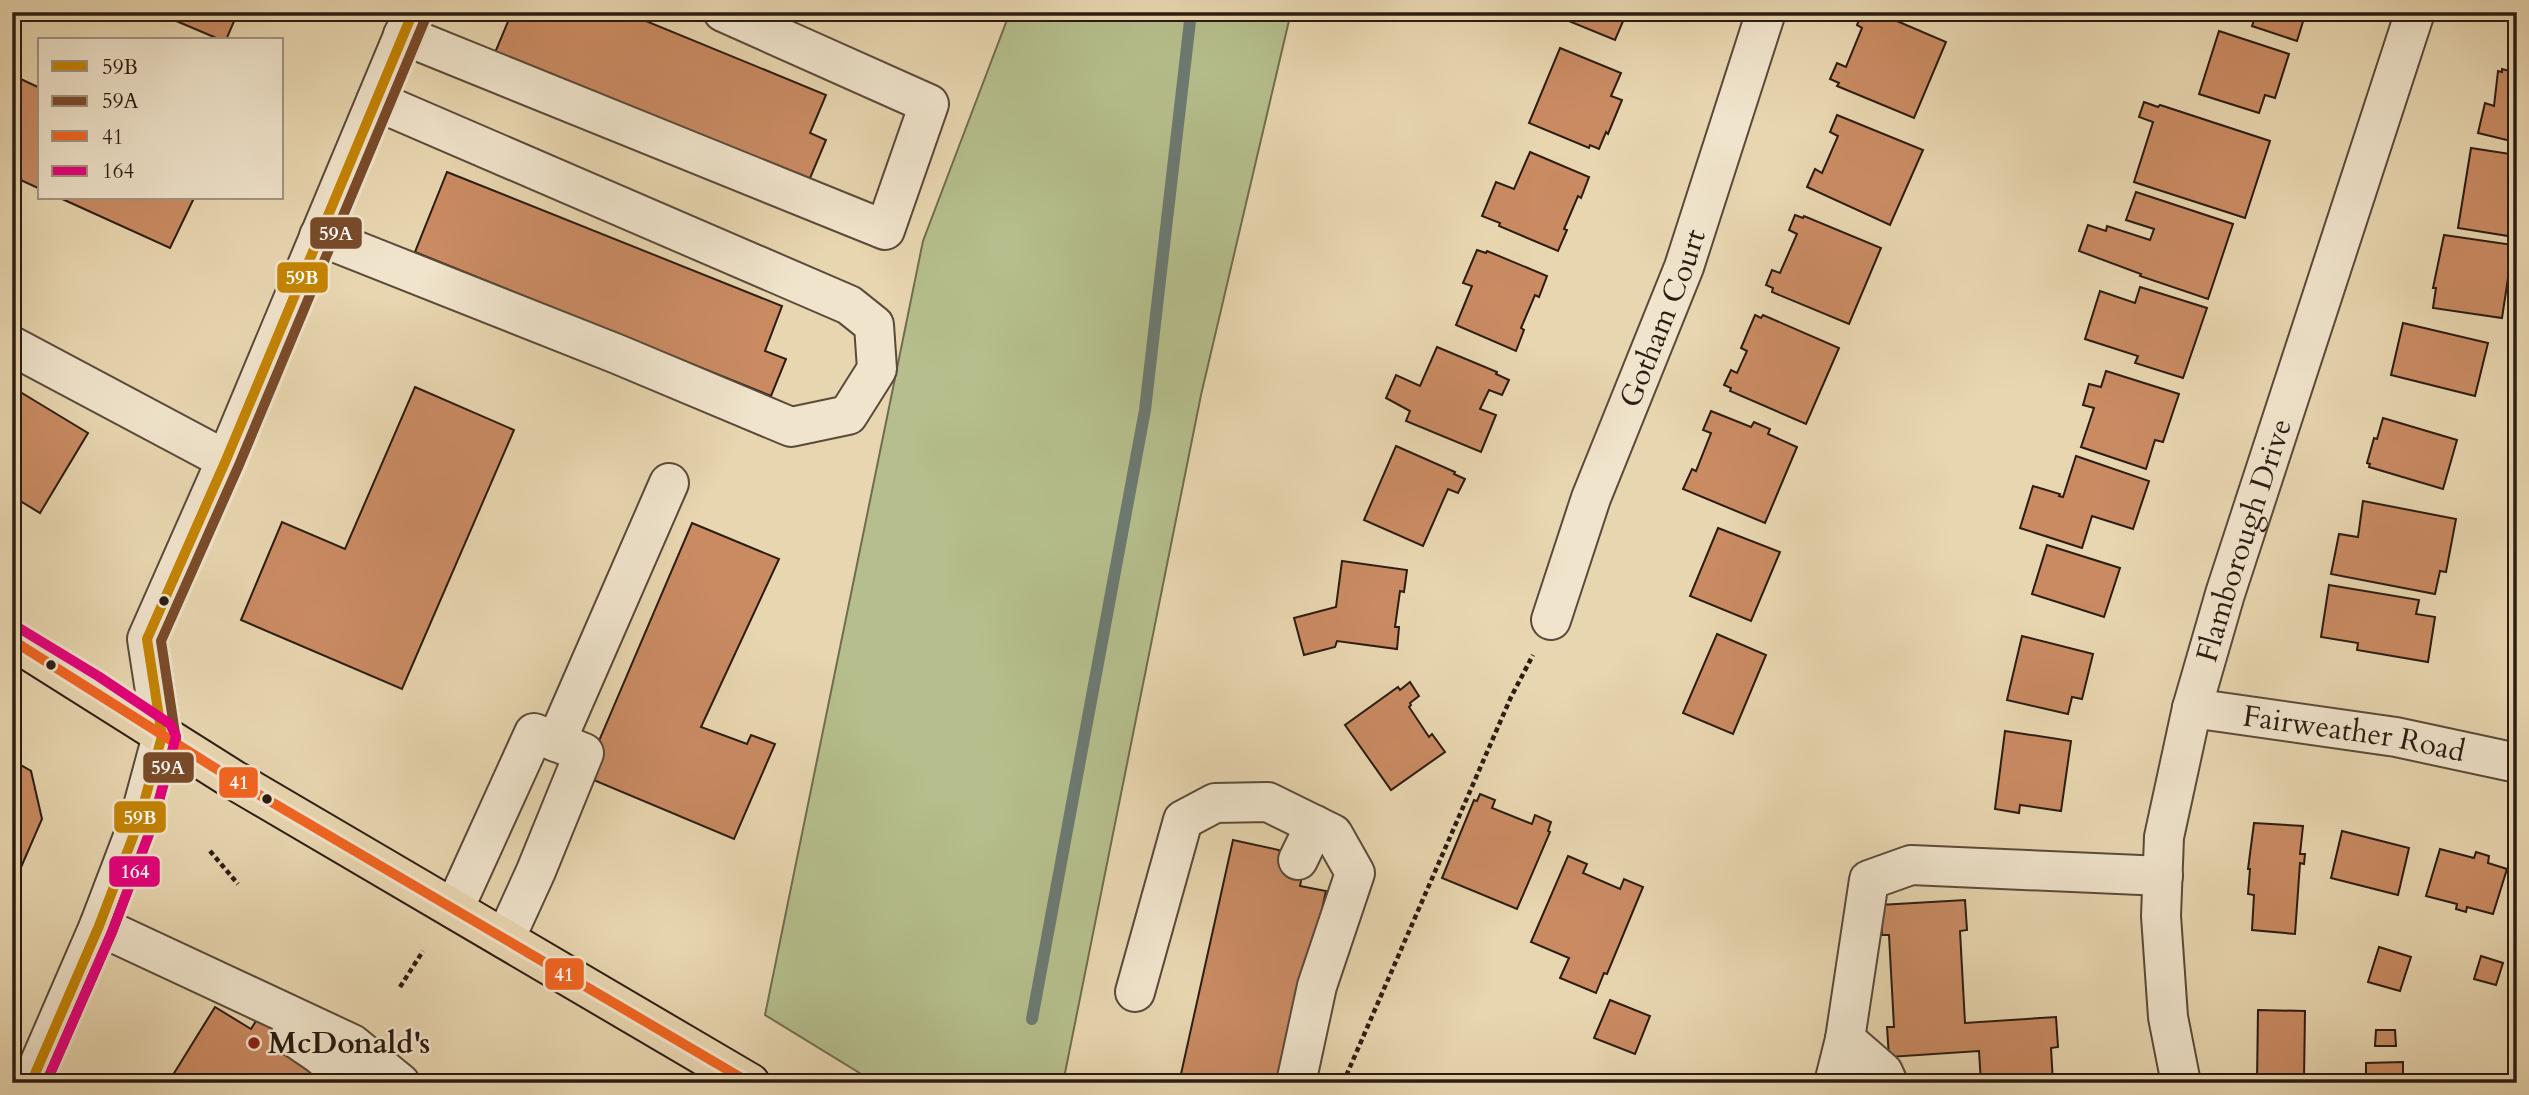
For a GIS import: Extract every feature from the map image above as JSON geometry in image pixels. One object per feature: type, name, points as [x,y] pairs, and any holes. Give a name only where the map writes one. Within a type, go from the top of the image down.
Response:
[{"type":"main road","points":[[12,640],[91,688],[162,736],[750,1083]]},
{"type":"street","points":[[31,1083],[99,926],[139,821],[162,736],[147,639],[226,460],[408,24],[885,230],[929,104],[723,12]]},
{"type":"street","name":"Gotham Court","points":[[1551,620],[1591,498],[1684,267],[1766,12]]},
{"type":"street","name":"Flamborough Drive","points":[[2181,1083],[2168,1017],[2161,916],[2164,837],[2192,708],[2225,593],[2415,12]]},
{"type":"street","points":[[319,236],[617,354],[791,427],[848,415],[877,369],[874,325],[849,305],[376,101]]},
{"type":"street","points":[[12,346],[226,460]]},
{"type":"street","points":[[556,742],[669,483]]},
{"type":"street","name":"Fairweather Road","points":[[2192,708],[2396,737],[2517,763]]},
{"type":"street","points":[[454,909],[534,733],[584,753],[505,939]]},
{"type":"street","points":[[1135,992],[1183,820],[1215,803],[1268,802],[1333,834],[1355,873],[1317,986],[1296,1083]]},
{"type":"street","points":[[1298,860],[1315,825]]},
{"type":"street","points":[[1834,1083],[1845,1039],[1869,880],[1911,865],[2163,876]]},
{"type":"street","points":[[99,926],[352,1044],[400,1083]]},
{"type":"street","points":[[199,973],[320,1054],[353,1083]]},
{"type":"street","points":[[1845,1039],[1883,1072],[1888,1083]]},
{"type":"path","points":[[1343,1083],[1511,696],[1551,620]]},
{"type":"path","points":[[210,852],[238,884]]},
{"type":"path","points":[[400,987],[423,951]]},
{"type":"green space","points":[[1010,12],[1291,12],[1201,395],[1063,1083],[876,1083],[765,1015],[923,241]]},
{"type":"building","points":[[155,12],[238,12],[227,38],[216,38]]},
{"type":"building","points":[[512,12],[624,12],[826,95],[810,133],[826,140],[808,183],[494,55]]},
{"type":"building","points":[[1555,12],[1627,12],[1615,40],[1554,15]]},
{"type":"building","points":[[1862,12],[1876,12],[1946,42],[1914,118],[1837,86],[1839,83],[1830,79],[1837,63],[1846,67],[1862,28],[1857,25]]},
{"type":"building","points":[[2249,12],[2303,12],[2305,15],[2297,41],[2252,26],[2256,14]]},
{"type":"building","points":[[2219,31],[2289,54],[2275,98],[2265,95],[2259,113],[2199,94]]},
{"type":"building","points":[[1560,48],[1621,73],[1611,96],[1622,100],[1599,149],[1590,145],[1589,148],[1529,123]]},
{"type":"building","points":[[2502,69],[2517,73],[2515,142],[2478,133],[2485,103],[2494,106],[2498,71],[2502,72]]},
{"type":"building","points":[[12,75],[38,87],[38,188],[12,176]]},
{"type":"building","points":[[2144,102],[2270,141],[2245,218],[2134,182],[2153,122],[2139,117]]},
{"type":"building","points":[[1837,115],[1923,150],[1890,225],[1807,187],[1815,169],[1822,173],[1838,136],[1830,132]]},
{"type":"building","points":[[2471,148],[2517,155],[2517,225],[2509,224],[2508,236],[2458,228]]},
{"type":"building","points":[[1530,152],[1589,177],[1564,229],[1567,230],[1558,251],[1482,216],[1496,182],[1514,189]]},
{"type":"building","points":[[447,172],[782,306],[765,351],[786,359],[771,396],[415,252]]},
{"type":"building","points":[[2136,192],[2233,224],[2208,299],[2140,276],[2141,274],[2079,251],[2088,225],[2106,231],[2107,226],[2150,240],[2154,229],[2126,220]]},
{"type":"building","points":[[64,200],[193,200],[170,248]]},
{"type":"building","points":[[1795,215],[1804,216],[1881,248],[1849,324],[1772,292],[1773,288],[1766,285],[1772,270],[1780,273],[1797,234],[1789,230]]},
{"type":"building","points":[[2444,235],[2513,245],[2502,318],[2433,308],[2436,288],[2433,288]]},
{"type":"building","points":[[1477,250],[1487,251],[1547,276],[1539,297],[1535,295],[1521,328],[1524,330],[1516,351],[1456,325],[1472,286],[1463,283]]},
{"type":"building","points":[[2140,287],[2207,308],[2183,378],[2135,363],[2138,356],[2085,339],[2100,291],[2135,303]]},
{"type":"building","points":[[1755,315],[1761,318],[1763,315],[1839,348],[1806,424],[1730,391],[1731,388],[1724,385],[1731,370],[1737,373],[1747,351],[1741,348]]},
{"type":"building","points":[[2403,323],[2488,343],[2475,396],[2391,375]]},
{"type":"building","points":[[1437,347],[1497,372],[1496,374],[1509,380],[1502,395],[1489,390],[1480,409],[1496,415],[1481,452],[1406,421],[1410,411],[1386,398],[1396,375],[1420,386]]},
{"type":"building","points":[[2106,371],[2179,394],[2163,442],[2155,440],[2146,469],[2081,447],[2094,408],[2083,405],[2089,384],[2101,387]]},
{"type":"building","points":[[12,387],[88,433],[40,513],[12,496]]},
{"type":"building","points":[[415,387],[514,430],[402,689],[241,620],[282,522],[345,549]]},
{"type":"building","points":[[1711,411],[1751,427],[1754,422],[1770,429],[1768,434],[1797,447],[1765,523],[1683,489],[1692,469],[1696,471],[1711,433],[1703,430]]},
{"type":"building","points":[[2383,418],[2457,440],[2443,489],[2369,467],[2370,464],[2367,463],[2374,438],[2377,439]]},
{"type":"building","points":[[1396,446],[1465,479],[1458,493],[1448,489],[1423,546],[1364,520]]},
{"type":"building","points":[[2076,456],[2149,481],[2133,529],[2092,516],[2082,548],[2020,528],[2033,486],[2063,497]]},
{"type":"building","points":[[2363,501],[2456,519],[2446,572],[2440,571],[2435,594],[2331,574],[2339,534],[2358,537]]},
{"type":"building","points":[[692,523],[779,559],[701,727],[747,744],[751,735],[775,744],[734,839],[584,776]]},
{"type":"building","points":[[1718,528],[1780,552],[1751,621],[1690,596]]},
{"type":"building","points":[[2047,545],[2120,568],[2104,617],[2032,594]]},
{"type":"building","points":[[1342,561],[1407,570],[1404,592],[1400,591],[1395,627],[1399,627],[1397,649],[1337,641],[1335,647],[1304,655],[1294,618],[1336,607]]},
{"type":"building","points":[[2329,585],[2419,600],[2416,614],[2435,617],[2428,662],[2357,650],[2358,643],[2321,637]]},
{"type":"building","points":[[1717,634],[1766,655],[1733,734],[1683,713]]},
{"type":"building","points":[[2022,636],[2093,654],[2082,699],[2072,697],[2068,714],[2007,700]]},
{"type":"building","points":[[1410,682],[1419,696],[1409,707],[1429,737],[1432,734],[1445,752],[1391,790],[1345,725],[1398,687],[1400,690]]},
{"type":"building","points":[[2005,731],[2071,741],[2061,811],[2020,805],[2019,813],[1995,809]]},
{"type":"building","points":[[12,760],[31,771],[42,819],[12,888]]},
{"type":"building","points":[[1480,794],[1495,800],[1492,808],[1532,824],[1535,815],[1551,822],[1550,832],[1517,909],[1442,878],[1474,800],[1477,801]]},
{"type":"building","points":[[2254,823],[2303,826],[2300,854],[2305,854],[2304,864],[2300,863],[2295,934],[2252,930],[2254,895],[2248,894],[2248,869]]},
{"type":"building","points":[[2342,831],[2409,848],[2398,895],[2331,878]]},
{"type":"building","points":[[1233,840],[1279,850],[1281,856],[1305,861],[1300,886],[1326,891],[1284,1083],[1179,1083]]},
{"type":"building","points":[[2440,849],[2474,858],[2476,852],[2489,856],[2488,863],[2507,869],[2493,914],[2467,907],[2466,912],[2456,909],[2457,904],[2426,896]]},
{"type":"building","points":[[1568,856],[1587,864],[1583,873],[1620,889],[1624,879],[1643,887],[1607,974],[1604,973],[1596,993],[1560,978],[1569,958],[1531,942]]},
{"type":"building","points":[[1965,900],[1967,930],[1960,931],[1965,1023],[2056,1017],[2058,1047],[2051,1048],[2053,1083],[1981,1083],[1979,1051],[1889,1057],[1887,1027],[1894,1027],[1889,935],[1882,935],[1880,905]]},
{"type":"building","points":[[2379,947],[2411,957],[2400,991],[2368,982]]},
{"type":"building","points":[[2481,956],[2503,963],[2496,985],[2474,979]]},
{"type":"building","points":[[1610,1000],[1650,1016],[1635,1054],[1594,1038]]},
{"type":"building","name":"McDonald's","points":[[215,1007],[251,1029],[262,1011],[341,1083],[168,1083]]},
{"type":"building","points":[[2258,1010],[2305,1011],[2304,1080],[2257,1083]]},
{"type":"building","points":[[2376,1030],[2395,1030],[2396,1046],[2375,1046]]},
{"type":"building","points":[[2403,1062],[2403,1083],[2366,1083],[2366,1063]]},
{"type":"waterway","points":[[1032,1019],[1145,410],[1193,12]]},
{"type":"transit line","name":"59B","points":[[31,1083],[99,926],[139,821],[162,736],[147,639],[226,460],[413,12]]},
{"type":"transit line","name":"59A","points":[[46,1083],[112,932],[152,826],[176,740],[161,641],[239,465],[426,17]]},
{"type":"transit line","name":"164","points":[[19,628],[170,724],[176,736],[152,826],[112,932],[46,1083]]},
{"type":"transit line","name":"41","points":[[12,640],[234,780],[750,1083]]},
{"type":"place","name":"McDonald's","points":[[254,1043]]}]
